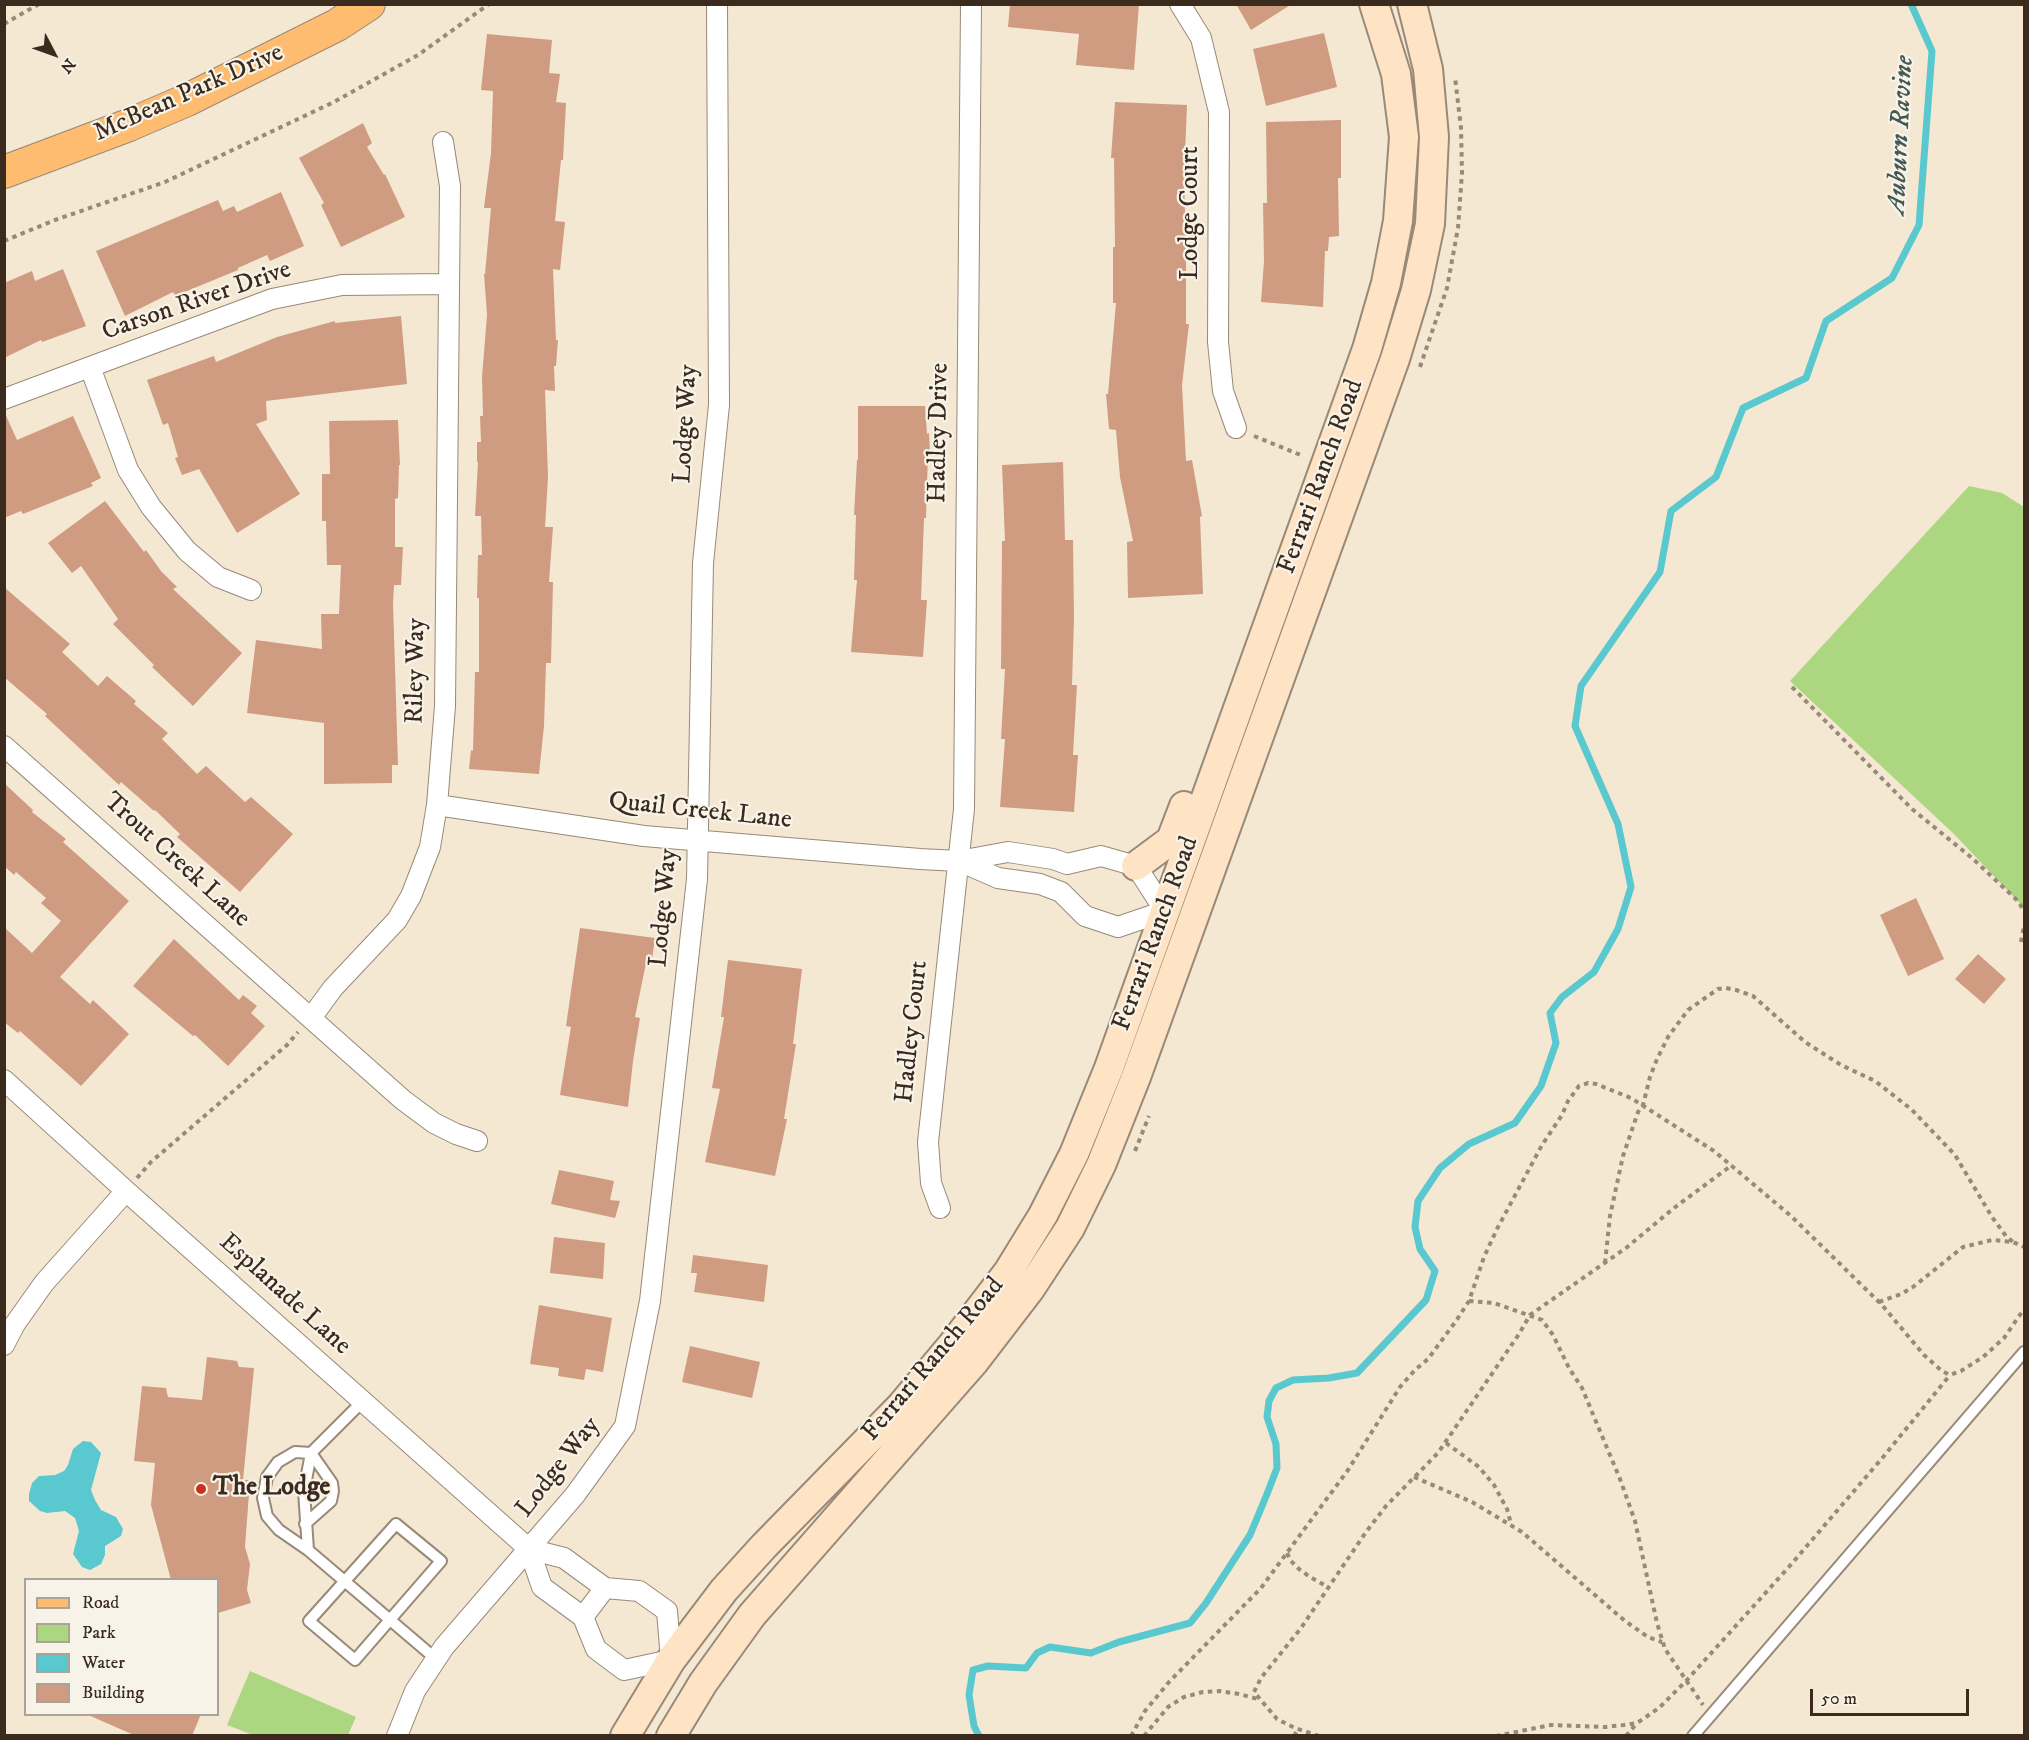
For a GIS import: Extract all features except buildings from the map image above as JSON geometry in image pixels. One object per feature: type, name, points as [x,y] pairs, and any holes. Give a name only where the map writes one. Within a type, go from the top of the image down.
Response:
[{"type":"main road","name":"McBean Park Drive","points":[[4,172],[188,100],[337,25],[369,4]]},
{"type":"main road","name":"Ferrari Ranch Road","points":[[625,1736],[671,1660],[724,1590],[901,1406],[953,1344],[1008,1272],[1043,1215],[1074,1154],[1109,1068],[1367,349],[1386,284],[1398,220],[1404,137],[1395,74],[1374,4]]},
{"type":"main road","name":"Ferrari Ranch Road","points":[[671,1736],[703,1683],[752,1615],[974,1362],[1030,1289],[1070,1228],[1101,1165],[1193,919],[1395,359],[1416,291],[1430,224],[1434,137],[1428,69],[1413,4]]},
{"type":"main road","points":[[1136,866],[1171,840],[1217,719],[1275,605]]},
{"type":"main road","points":[[1165,911],[1193,919]]},
{"type":"main road","points":[[671,1660],[703,1683]]},
{"type":"street","name":"Lodge Way","points":[[397,1736],[415,1691],[436,1659],[575,1495],[625,1426],[650,1301],[697,879],[704,563],[719,405],[717,4]]},
{"type":"street","name":"Hadley Drive","points":[[959,861],[963,809],[971,4]]},
{"type":"street","name":"Lodge Court","points":[[1180,4],[1201,38],[1219,112],[1218,342],[1223,391],[1236,428]]},
{"type":"street","name":"Riley Way","points":[[311,1018],[333,988],[402,912],[411,896],[430,847],[437,805],[445,706],[450,186],[443,142]]},
{"type":"street","name":"Carson River Drive","points":[[4,399],[272,299],[342,285],[448,284]]},
{"type":"street","points":[[90,367],[128,470],[151,507],[187,552],[218,577],[251,590]]},
{"type":"street","name":"Trout Creek Lane","points":[[4,746],[403,1100],[435,1123],[477,1141]]},
{"type":"street","name":"Quail Creek Lane","points":[[437,805],[645,836],[959,861]]},
{"type":"street","points":[[1008,852],[1053,859],[1067,864],[1101,856],[1136,866],[1165,911],[1118,927],[1085,916],[1061,892],[1040,885],[998,878],[959,861],[1008,852]]},
{"type":"street","name":"Hadley Court","points":[[940,1208],[931,1183],[928,1142],[959,861]]},
{"type":"street","points":[[1061,892],[1067,864]]},
{"type":"street","name":"Esplanade Lane","points":[[4,1080],[529,1549],[564,1558],[605,1588]]},
{"type":"street","points":[[4,1345],[15,1324],[44,1283],[126,1191]]},
{"type":"street","name":"Esplanade Lane","points":[[529,1549],[542,1587],[583,1617]]},
{"type":"street","points":[[605,1588],[639,1590],[668,1611],[671,1660],[624,1670],[596,1649],[583,1617],[605,1588]]},
{"type":"lane","points":[[1693,1736],[2025,1352]]},
{"type":"lane","points":[[308,1550],[304,1491],[311,1453],[363,1401]]},
{"type":"lane","points":[[311,1453],[295,1452],[278,1462],[267,1477],[263,1498],[267,1516],[279,1530],[308,1550],[436,1659]]},
{"type":"lane","points":[[306,1524],[331,1501],[333,1491],[332,1483],[311,1453]]},
{"type":"lane","points":[[396,1524],[441,1561],[390,1620],[355,1660],[309,1621],[396,1524]]},
{"type":"path","points":[[4,24],[39,4]]},
{"type":"path","points":[[4,241],[56,220],[165,182],[334,102],[418,55],[489,4]]},
{"type":"path","points":[[1236,428],[1325,466]]},
{"type":"path","points":[[1792,687],[1912,809],[1972,858],[2019,903],[2025,912]]},
{"type":"path","points":[[2021,942],[2025,926]]},
{"type":"path","points":[[1605,1263],[1610,1216],[1623,1156],[1638,1112],[1643,1105],[1650,1077],[1668,1036],[1688,1011],[1718,989],[1726,988],[1745,993],[1762,1003],[1786,1027],[1805,1041],[1841,1065],[1875,1081],[1911,1109],[1955,1155],[1992,1217],[2013,1242]]},
{"type":"path","points":[[126,1191],[151,1162],[287,1045],[311,1018]]},
{"type":"path","points":[[1131,1736],[1145,1711],[1169,1682],[1261,1588],[1348,1470],[1400,1387],[1414,1370],[1428,1359],[1469,1301],[1484,1257],[1497,1229],[1542,1145],[1579,1086],[1588,1083],[1596,1084],[1631,1098],[1732,1165],[1791,1216],[1879,1302],[1924,1355],[1950,1375]]},
{"type":"path","points":[[1319,1736],[1277,1719],[1254,1692],[1261,1678],[1301,1628],[1386,1506],[1446,1443],[1530,1315],[1605,1263],[1732,1165]]},
{"type":"path","points":[[1879,1302],[1913,1287],[1963,1247],[1992,1240],[2025,1246]]},
{"type":"path","points":[[1469,1301],[1494,1303],[1530,1315],[1542,1320],[1553,1335],[1569,1368],[1582,1388],[1611,1455],[1635,1521],[1657,1623],[1665,1649],[1711,1714]]},
{"type":"path","points":[[1626,1736],[1637,1723],[1659,1708],[1686,1681],[1788,1568],[1950,1375],[1983,1357],[2004,1338],[2025,1310]]},
{"type":"path","points":[[1446,1443],[1479,1467],[1494,1485],[1507,1509],[1511,1525]]},
{"type":"path","points":[[1414,1477],[1472,1502],[1522,1532],[1625,1621],[1648,1637],[1663,1642]]},
{"type":"path","points":[[1287,1553],[1299,1569],[1328,1587]]},
{"type":"path","points":[[1144,1736],[1168,1707],[1184,1697],[1219,1691],[1260,1700]]},
{"type":"path","points":[[1496,1736],[1551,1725],[1605,1727],[1637,1723]]},
{"type":"path","points":[[1294,1736],[1298,1729]]},
{"type":"green space","points":[[1969,486],[2002,493],[2024,507],[2024,908],[1954,834],[1790,681]]},
{"type":"green space","points":[[250,1671],[356,1717],[348,1735],[253,1735],[227,1725]]},
{"type":"water","points":[[83,1441],[91,1442],[101,1453],[91,1490],[95,1500],[101,1510],[116,1517],[123,1529],[121,1536],[105,1546],[105,1555],[101,1564],[90,1570],[82,1567],[73,1554],[79,1531],[75,1518],[65,1511],[47,1513],[40,1511],[29,1501],[32,1483],[39,1476],[55,1475],[64,1471],[73,1449]]},
{"type":"waterway","name":"Auburn Ravine","points":[[979,1736],[974,1726],[969,1695],[973,1670],[988,1666],[1026,1668],[1037,1653],[1050,1647],[1091,1653],[1119,1642],[1190,1623],[1206,1603],[1250,1535],[1277,1468],[1276,1444],[1267,1417],[1269,1401],[1276,1388],[1293,1380],[1329,1378],[1357,1373],[1426,1300],[1435,1271],[1420,1249],[1415,1227],[1418,1201],[1440,1168],[1469,1144],[1515,1123],[1541,1086],[1556,1043],[1550,1013],[1562,997],[1594,972],[1618,929],[1631,887],[1618,824],[1575,726],[1581,686],[1660,572],[1671,511],[1716,477],[1743,408],[1806,378],[1826,321],[1892,278],[1919,225],[1932,51],[1911,4]]},
{"type":"place","name":"The Lodge","points":[[201,1489]]}]
